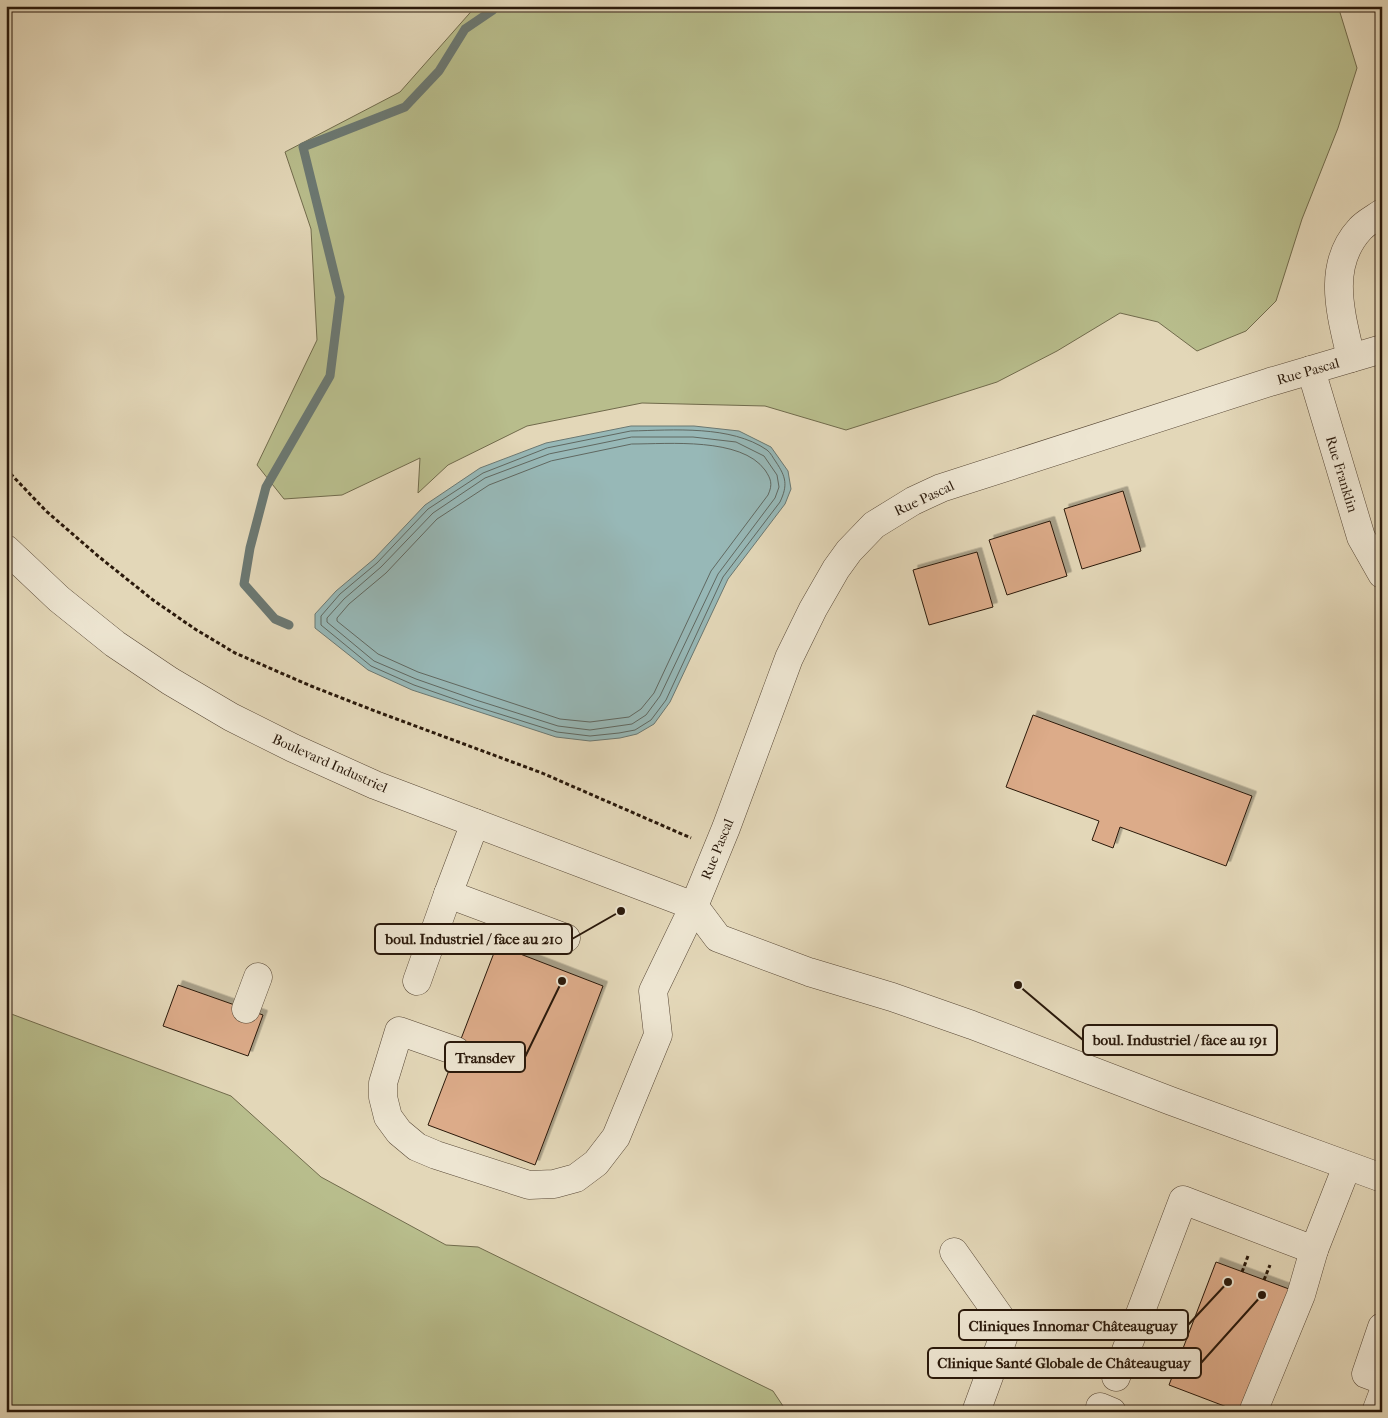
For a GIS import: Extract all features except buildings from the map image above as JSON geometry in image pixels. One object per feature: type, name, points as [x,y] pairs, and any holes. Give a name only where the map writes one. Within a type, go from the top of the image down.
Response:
[{"type":"street","points":[[1351,358],[1344,328],[1338,283],[1339,268],[1346,249],[1360,228],[1382,213]]},
{"type":"street","name":"Rue Pascal","points":[[456,1051],[399,1031],[383,1083],[383,1097],[388,1117],[398,1132],[417,1146],[436,1155],[530,1185],[554,1184],[576,1178],[596,1162],[616,1137],[658,1035],[653,991],[694,906],[726,828],[789,658],[813,609],[836,569],[849,551],[874,526],[913,500],[941,488],[1270,382],[1382,349]]},
{"type":"street","name":"Rue Franklin","points":[[1311,370],[1361,537],[1382,574]]},
{"type":"street","name":"Boulevard Industriel","points":[[6,549],[53,593],[115,644],[231,717],[293,748],[360,778],[694,906]]},
{"type":"street","points":[[417,981],[475,823]]},
{"type":"street","points":[[448,894],[566,938]]},
{"type":"street","points":[[694,906],[718,938],[809,972],[892,997],[972,1025],[1171,1101],[1382,1178]]},
{"type":"street","points":[[246,1009],[258,977]]},
{"type":"street","points":[[1254,1412],[1301,1295],[1314,1250],[1347,1166]]},
{"type":"street","points":[[1116,1377],[1182,1200],[1314,1250]]},
{"type":"street","points":[[954,1252],[1007,1326],[976,1412]]},
{"type":"street","points":[[1382,1327],[1366,1374],[1382,1380]]},
{"type":"street","points":[[1376,1412],[1382,1396]]},
{"type":"path","points":[[6,469],[46,510],[98,556],[153,600],[235,653],[375,711],[542,773],[678,832]]},
{"type":"green space","points":[[476,6],[1338,6],[1357,68],[1338,128],[1302,219],[1276,301],[1246,331],[1197,351],[1158,322],[1120,313],[1057,351],[997,382],[846,430],[765,406],[642,403],[527,426],[448,465],[418,493],[420,458],[342,495],[284,499],[257,465],[317,340],[311,229],[285,152],[400,92]]},
{"type":"green space","points":[[6,1012],[231,1096],[321,1177],[446,1245],[478,1247],[773,1391],[787,1412],[6,1412]]},
{"type":"water","points":[[631,426],[694,426],[739,431],[771,447],[788,471],[791,489],[785,504],[728,579],[670,702],[654,724],[637,734],[620,738],[590,741],[556,737],[412,690],[368,670],[315,628],[315,614],[336,591],[374,559],[425,505],[480,468],[546,443]]},
{"type":"waterway","points":[[289,625],[275,619],[244,584],[250,548],[266,487],[330,376],[340,297],[303,147],[405,107],[439,71],[465,29],[493,10],[494,6]]},
{"type":"place","name":"boul. Industriel / face au 210","points":[[621,911]]},
{"type":"place","name":"Transdev","points":[[562,981]]},
{"type":"place","name":"boul. Industriel / face au 191","points":[[1018,985]]},
{"type":"place","name":"Cliniques Innomar Châteauguay","points":[[1228,1282]]},
{"type":"place","name":"Clinique Santé Globale de Châteauguay","points":[[1262,1295]]}]
